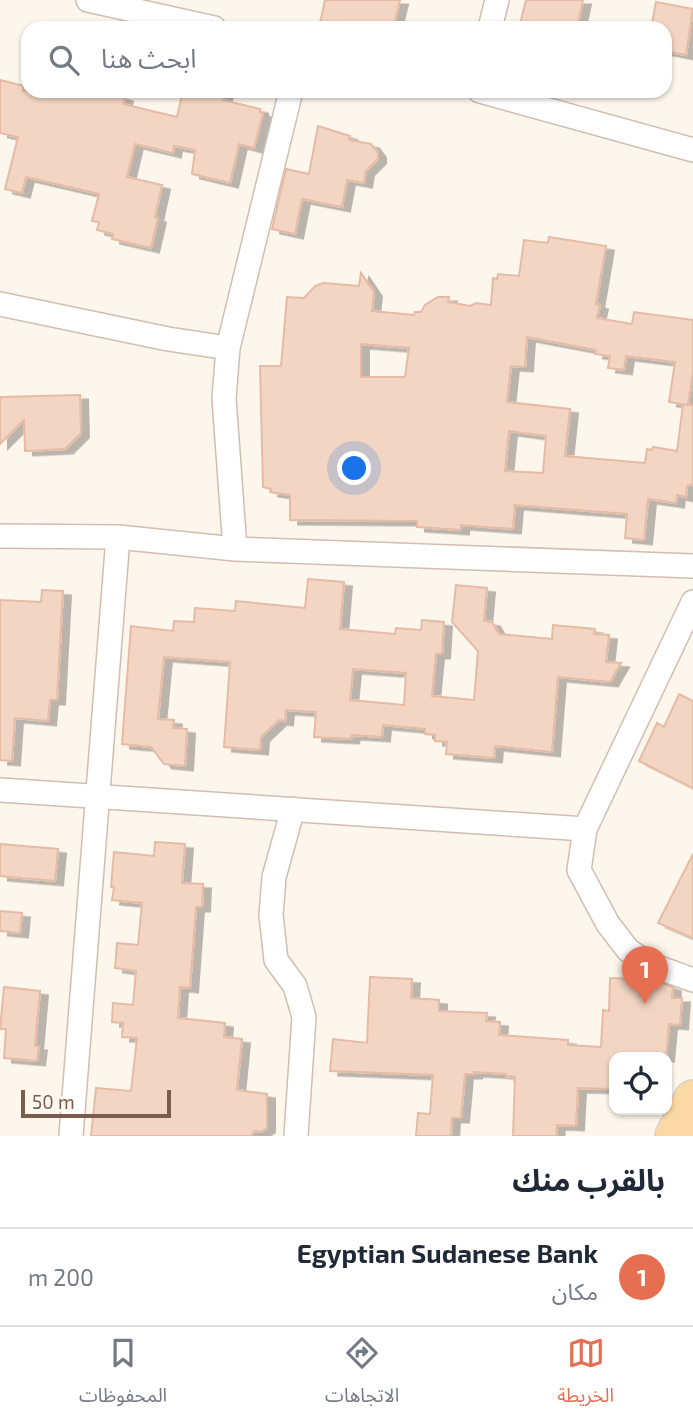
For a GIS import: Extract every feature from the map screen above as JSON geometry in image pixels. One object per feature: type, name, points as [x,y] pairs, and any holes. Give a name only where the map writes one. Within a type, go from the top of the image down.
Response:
[{"type":"main road","points":[[674,1136],[693,1099]]},
{"type":"street","points":[[88,0],[182,21]]},
{"type":"street","points":[[492,21],[497,0]]},
{"type":"street","points":[[235,549],[224,398],[228,348],[290,98]]},
{"type":"street","points":[[506,98],[693,149]]},
{"type":"street","points":[[0,304],[168,339],[228,348]]},
{"type":"street","points":[[0,536],[118,537],[235,549],[693,566]]},
{"type":"street","points":[[71,1136],[118,537]]},
{"type":"street","points":[[693,602],[585,829],[579,870],[608,924],[628,950],[649,964],[693,980]]},
{"type":"street","points":[[0,790],[585,829]]},
{"type":"street","points":[[293,809],[274,877],[271,915],[276,960],[295,986],[304,1017],[296,1136]]},
{"type":"building","points":[[325,0],[400,0],[395,21],[320,21]]},
{"type":"building","points":[[526,0],[583,0],[578,21],[521,21]]},
{"type":"building","points":[[656,2],[693,9],[686,55],[672,52],[672,21],[652,21]]},
{"type":"building","points":[[0,80],[21,85],[21,98],[125,98],[123,104],[177,117],[181,98],[223,98],[260,109],[263,113],[254,148],[239,144],[230,183],[192,174],[195,150],[174,146],[173,153],[135,144],[127,177],[162,185],[151,248],[112,239],[113,234],[97,230],[99,222],[92,221],[99,194],[26,177],[22,193],[5,189],[18,137],[0,133]]},
{"type":"building","points":[[318,126],[350,136],[349,140],[371,144],[378,153],[378,159],[366,171],[364,183],[347,180],[342,207],[302,199],[295,234],[272,229],[286,169],[309,174]]},
{"type":"building","points":[[549,237],[606,246],[596,304],[600,305],[597,318],[632,324],[634,312],[693,320],[693,372],[688,405],[693,405],[693,484],[687,486],[686,497],[677,495],[676,503],[648,499],[644,540],[625,538],[627,514],[515,505],[513,529],[461,525],[461,530],[417,527],[417,521],[290,520],[290,495],[270,492],[271,489],[263,487],[260,366],[281,366],[287,297],[304,298],[315,286],[323,283],[359,286],[361,273],[374,292],[372,311],[414,315],[438,297],[449,297],[448,302],[470,306],[476,303],[491,305],[493,278],[497,279],[498,274],[519,276],[524,240],[548,243]],"holes":[[[527,337],[596,350],[595,354],[610,356],[608,368],[624,370],[626,356],[675,362],[669,402],[688,405],[683,405],[677,451],[653,447],[652,450],[647,449],[645,463],[565,456],[570,409],[507,402],[511,366],[525,367]],[[361,344],[409,348],[405,377],[361,377]],[[509,431],[546,436],[543,473],[505,471]]]},
{"type":"building","points":[[80,395],[81,433],[65,449],[25,451],[24,420],[0,444],[0,397]]},
{"type":"building","points":[[308,579],[344,582],[340,629],[395,634],[396,628],[421,630],[422,620],[444,622],[442,654],[436,654],[432,696],[474,700],[478,651],[452,622],[456,585],[487,588],[484,621],[492,622],[499,634],[552,639],[553,625],[595,629],[594,634],[609,635],[606,662],[621,663],[610,682],[558,677],[552,752],[495,746],[494,758],[446,754],[447,742],[435,741],[435,735],[425,734],[425,729],[383,725],[382,737],[314,737],[316,712],[286,710],[285,721],[279,720],[261,737],[260,750],[224,747],[230,662],[164,657],[158,719],[174,720],[173,728],[187,729],[185,766],[164,764],[151,747],[122,744],[131,626],[173,631],[174,621],[194,622],[195,608],[235,611],[236,601],[305,608]],"holes":[[[353,669],[406,673],[404,705],[350,700]]]},
{"type":"building","points":[[42,590],[63,591],[57,700],[50,700],[48,721],[15,718],[12,761],[0,760],[0,600],[41,602]]},
{"type":"building","points":[[679,694],[693,701],[693,788],[639,761],[657,723],[664,727]]},
{"type":"building","points":[[155,842],[185,844],[182,883],[203,884],[202,907],[196,907],[190,988],[180,987],[178,1018],[225,1023],[224,1037],[242,1039],[237,1090],[267,1094],[267,1128],[261,1132],[254,1131],[251,1136],[91,1136],[96,1088],[131,1091],[137,1038],[122,1037],[123,1023],[112,1022],[113,1003],[133,1005],[136,971],[115,968],[117,943],[138,945],[142,903],[112,900],[114,852],[154,856]]},
{"type":"building","points":[[0,844],[58,849],[55,881],[0,876]]},
{"type":"building","points":[[693,854],[693,938],[658,923]]},
{"type":"building","points":[[0,911],[22,913],[20,933],[0,931]]},
{"type":"building","points":[[370,977],[412,979],[411,998],[439,1000],[439,1011],[487,1013],[486,1021],[500,1022],[499,1035],[568,1040],[568,1045],[601,1047],[603,1010],[609,1011],[610,978],[653,980],[673,987],[672,998],[682,998],[680,1025],[669,1024],[666,1052],[609,1052],[609,1089],[578,1088],[576,1126],[557,1125],[556,1136],[513,1136],[515,1077],[474,1072],[465,1074],[461,1118],[452,1118],[451,1136],[416,1136],[418,1113],[430,1114],[433,1075],[330,1071],[333,1039],[367,1043]]},
{"type":"building","points":[[4,987],[40,991],[35,1046],[39,1046],[37,1061],[4,1058],[6,1029],[0,1029]]},
{"type":"place","name":"Egyptian Sudanese Bank","points":[[645,1004]]}]
